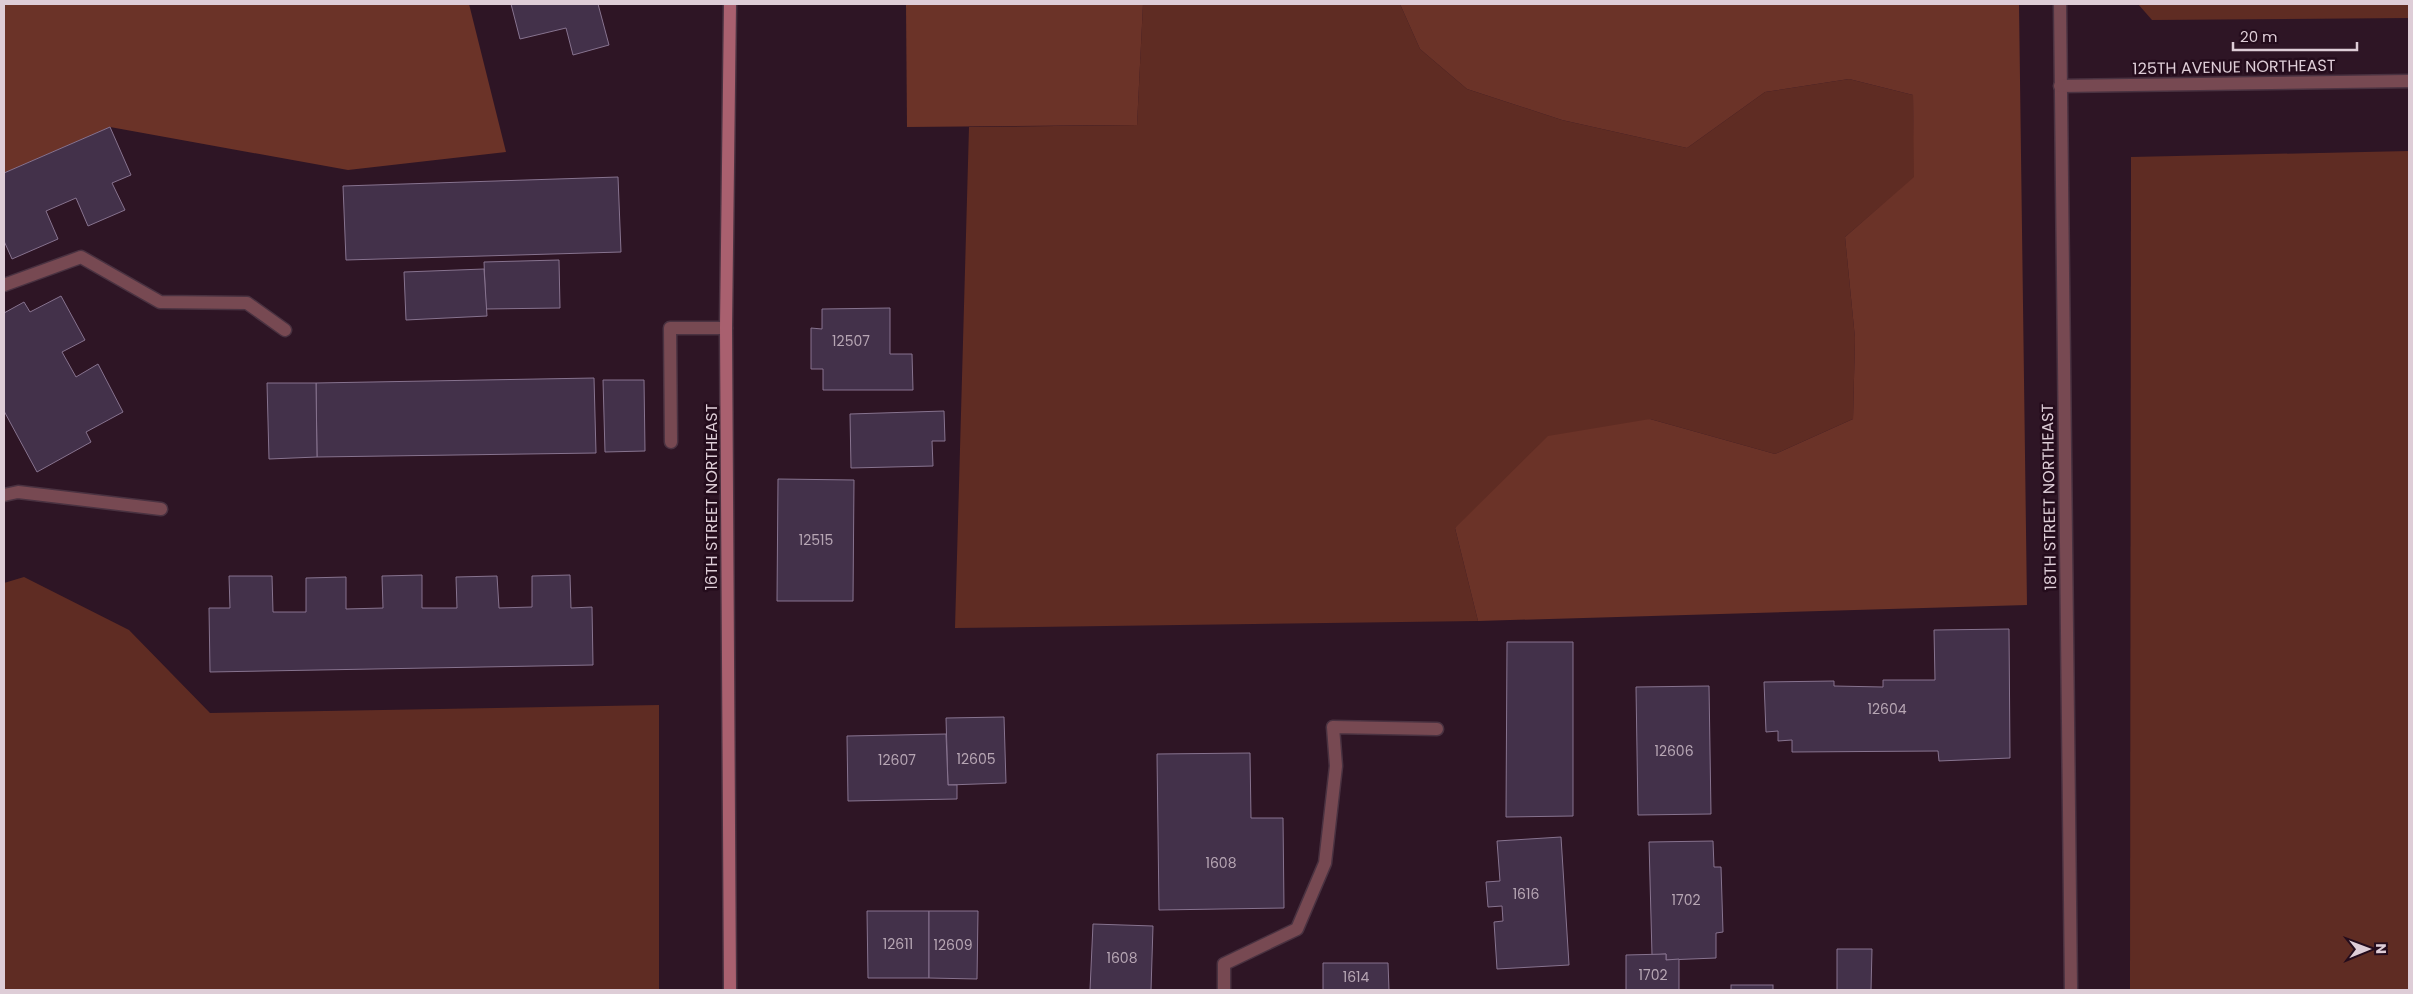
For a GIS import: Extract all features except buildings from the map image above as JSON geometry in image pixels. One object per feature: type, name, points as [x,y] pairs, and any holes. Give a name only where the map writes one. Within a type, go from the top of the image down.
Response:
[{"type":"street","name":"16TH STREET NORTHEAST","points":[[730,4],[726,328],[730,990]]},
{"type":"street","name":"18TH STREET NORTHEAST","points":[[2060,4],[2071,990]]},
{"type":"street","name":"125TH AVENUE NORTHEAST","points":[[2060,86],[2409,81]]},
{"type":"street","points":[[4,285],[81,257],[160,302],[247,303],[285,330]]},
{"type":"street","points":[[671,442],[670,328],[726,328]]},
{"type":"street","points":[[4,495],[18,492],[161,509]]},
{"type":"street","points":[[1224,990],[1224,964],[1297,929],[1325,863],[1336,766],[1333,727],[1437,729]]},
{"type":"shaded area","points":[[4,4],[469,4],[506,152],[348,170],[110,127],[4,173]]},
{"type":"shaded area","points":[[906,4],[1143,4],[1137,125],[907,127]]},
{"type":"shaded area","points":[[1143,4],[1400,4],[1420,49],[1467,89],[1562,120],[1687,148],[1765,92],[1849,79],[1913,95],[1915,177],[1845,237],[1855,338],[1853,419],[1775,454],[1650,419],[1455,528],[1478,621],[955,628],[969,127],[1137,125]]},
{"type":"shaded area","points":[[1400,4],[2019,4],[2027,605],[1478,621],[1455,528],[1548,436],[1650,419],[1775,454],[1853,419],[1855,338],[1845,237],[1914,177],[1913,95],[1849,79],[1765,92],[1687,148],[1562,120],[1467,89],[1420,49]]},
{"type":"shaded area","points":[[2138,4],[2409,4],[2409,18],[2152,20]]},
{"type":"shaded area","points":[[2409,151],[2409,990],[2130,990],[2131,157]]},
{"type":"shaded area","points":[[24,577],[129,630],[210,713],[659,705],[659,990],[4,990],[4,583]]}]
